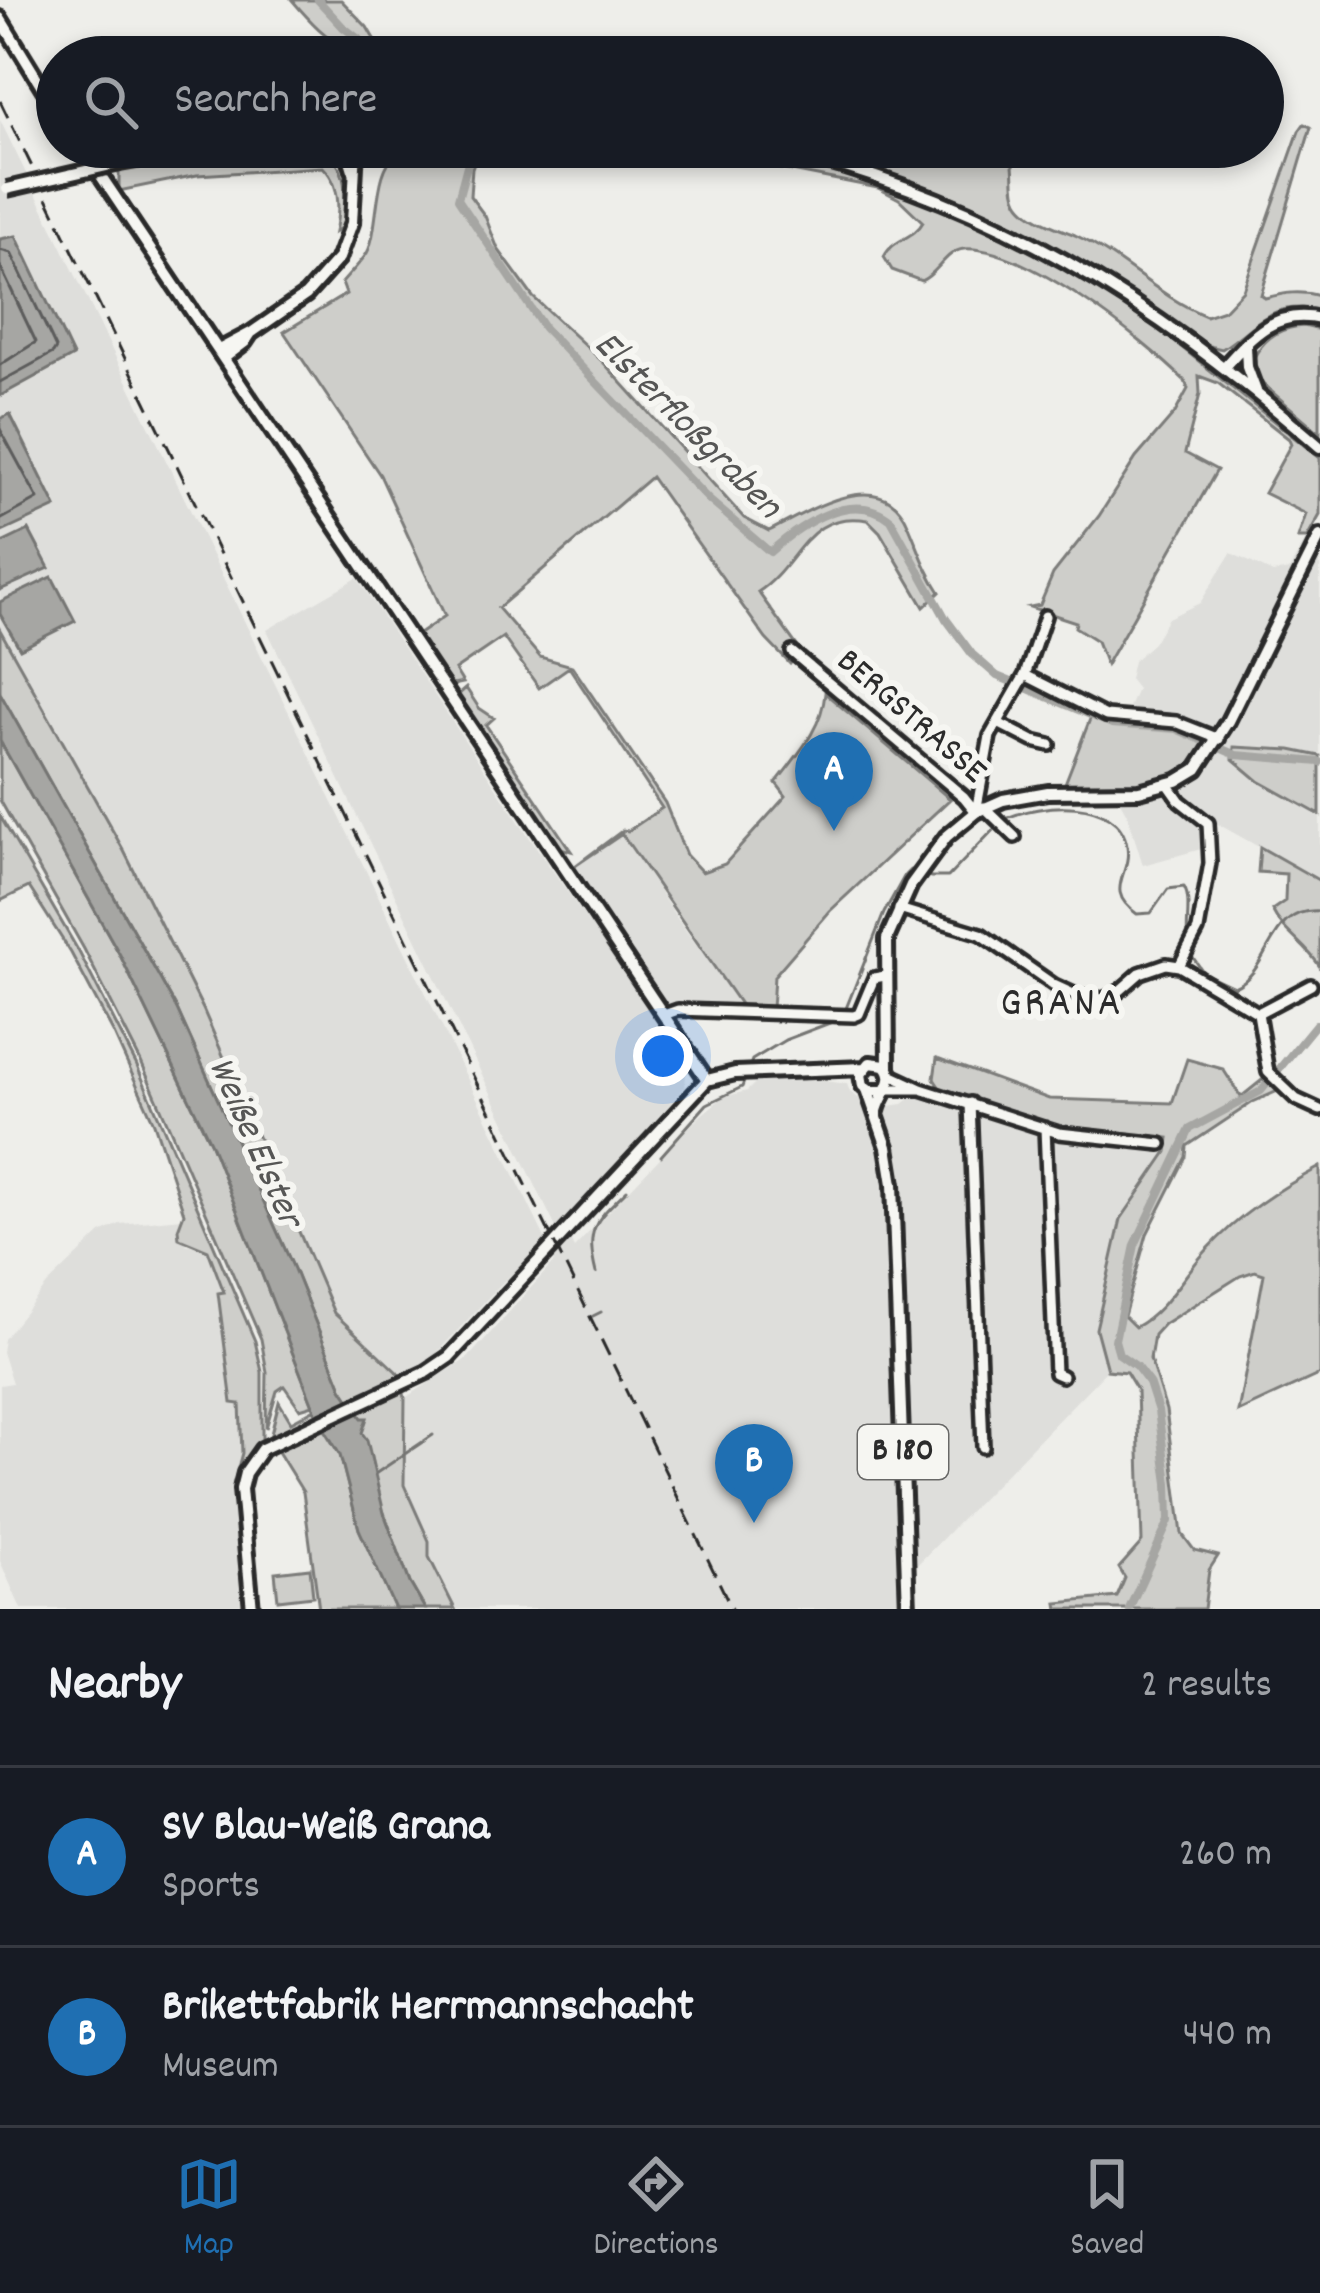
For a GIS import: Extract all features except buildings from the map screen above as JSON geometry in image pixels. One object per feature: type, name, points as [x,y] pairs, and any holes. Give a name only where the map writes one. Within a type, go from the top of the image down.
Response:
[{"type":"main road","points":[[0,18],[36,79]]},
{"type":"main road","points":[[96,168],[706,1080]]},
{"type":"main road","points":[[4,190],[99,168]]},
{"type":"main road","points":[[221,354],[306,295],[339,258],[352,223],[351,168]]},
{"type":"main road","points":[[844,168],[958,206],[1028,238],[1101,280],[1224,368],[1320,447]]},
{"type":"main road","points":[[1224,368],[1277,320],[1299,316],[1320,320]]},
{"type":"main road","points":[[205,330],[245,337]]},
{"type":"main road","points":[[241,382],[245,337]]},
{"type":"main road","points":[[1246,344],[1246,368],[1257,394]]},
{"type":"main road","points":[[867,1075],[884,1090],[890,1071],[883,976],[887,939],[915,879],[952,830],[980,809],[1039,793],[1125,793],[1168,784],[1197,769],[1216,744],[1320,536]]},
{"type":"main road","points":[[867,1075],[887,1037]]},
{"type":"main road","points":[[252,1609],[241,1489],[252,1459],[274,1441],[448,1358],[706,1080],[750,1073],[867,1075],[890,1071]]},
{"type":"main road","name":"B 180","points":[[867,1075],[893,1184],[908,1609]]},
{"type":"main road","name":"B 180","points":[[877,1112],[884,1090]]},
{"type":"street","name":"BERGSTRASSE","points":[[980,809],[991,736],[1020,683],[1045,616]]},
{"type":"street","name":"BERGSTRASSE","points":[[792,652],[980,809]]},
{"type":"street","points":[[1020,683],[1106,716],[1176,722],[1216,744]]},
{"type":"street","name":"BERGSTRASSE","points":[[998,723],[1050,745]]},
{"type":"street","points":[[1168,784],[1180,801],[1208,823],[1212,844],[1198,930],[1179,966]]},
{"type":"street","points":[[980,809],[1016,837]]},
{"type":"street","points":[[899,909],[981,934],[1054,985],[1078,996],[1103,999],[1154,966],[1179,966],[1258,1013],[1271,1075],[1296,1099],[1320,1110]]},
{"type":"street","points":[[664,1015],[678,1010],[859,1014],[871,984],[883,976]]},
{"type":"street","points":[[1258,1013],[1311,985]]},
{"type":"street","points":[[890,1071],[921,1089],[1061,1133],[1161,1144]]},
{"type":"street","points":[[884,1090],[921,1089]]},
{"type":"street","points":[[970,1103],[983,1447]]},
{"type":"street","points":[[1045,1128],[1055,1373],[1062,1376]]},
{"type":"shaded area","points":[[292,0],[341,0],[372,36],[328,36]]},
{"type":"shaded area","points":[[0,120],[547,1242],[558,1232],[267,630],[357,578],[687,1063],[685,1087],[563,1224],[574,1248],[699,1117],[723,1097],[747,1091],[758,1080],[847,1084],[869,1106],[886,1164],[901,1609],[455,1609],[429,1556],[429,1541],[404,1485],[405,1398],[468,1358],[554,1262],[547,1244],[503,1282],[432,1358],[400,1375],[334,1313],[203,1009],[124,851],[0,630]]},
{"type":"shaded area","points":[[1304,124],[1311,127],[1261,295],[1320,296],[1320,310],[1276,312],[1222,349],[1209,346],[1103,277],[993,215],[868,168],[1013,168],[1016,196],[1028,212],[1092,244],[1206,316],[1224,310],[1243,290]]},
{"type":"shaded area","points":[[307,168],[197,175],[119,191],[119,170]]},
{"type":"shaded area","points":[[324,168],[340,168],[344,183],[345,225],[335,232],[338,215],[333,181]]},
{"type":"shaded area","points":[[472,168],[470,196],[485,216],[498,249],[533,297],[603,362],[744,518],[769,531],[843,497],[881,496],[896,506],[908,524],[940,592],[924,607],[868,520],[830,523],[816,531],[758,592],[800,650],[790,664],[766,639],[651,477],[498,608],[540,657],[572,666],[665,803],[686,855],[702,872],[725,864],[786,796],[776,783],[814,730],[825,693],[950,799],[830,911],[774,976],[772,1009],[742,1007],[622,834],[575,866],[623,830],[662,808],[569,667],[539,688],[503,637],[455,670],[463,683],[448,686],[415,637],[445,616],[380,475],[284,332],[346,294],[342,283],[371,243],[384,171]]},
{"type":"shaded area","points":[[777,168],[834,168],[970,216],[1135,310],[1320,458],[1320,515],[1307,538],[1298,538],[1306,514],[1264,493],[1291,444],[1289,439],[1218,383],[1199,376],[1200,394],[1185,453],[1217,470],[1106,665],[1097,641],[1075,627],[1076,622],[1030,607],[1040,605],[1053,574],[1099,516],[1136,458],[1175,413],[1188,389],[1185,381],[1113,320],[1018,262],[964,249],[921,281],[892,270],[884,257],[923,222],[899,199],[878,188]]},
{"type":"shaded area","points":[[1304,326],[1320,330],[1320,433],[1259,381],[1251,364],[1272,336]]},
{"type":"shaded area","points":[[1307,538],[1320,544],[1320,756],[1291,750],[1259,781],[1320,815],[1320,881],[1216,823],[1205,848],[1143,865],[1127,814],[1112,787],[1170,724],[1123,722],[1137,689],[1129,679],[1133,661],[1153,643],[1168,618],[1200,603],[1231,553],[1273,573],[1289,570]]},
{"type":"shaded area","points":[[0,630],[124,851],[203,1009],[334,1313],[400,1375],[405,1398],[404,1485],[429,1541],[429,1557],[455,1609],[425,1609],[410,1583],[376,1491],[361,1433],[362,1419],[342,1388],[177,1009],[0,693]]},
{"type":"shaded area","points":[[466,688],[479,708],[494,718],[486,725],[571,851],[560,848],[462,702],[458,695]]},
{"type":"shaded area","points":[[1092,714],[1110,721],[1170,724],[1210,740],[1193,766],[1152,784],[1064,786]]},
{"type":"shaded area","points":[[0,741],[120,955],[211,1144],[313,1405],[300,1409],[284,1386],[277,1391],[266,1428],[267,1372],[261,1339],[141,1062],[0,800]]},
{"type":"shaded area","points":[[1234,747],[1320,756],[1320,815],[1259,781],[1233,759]]},
{"type":"shaded area","points":[[0,816],[79,952],[136,1064],[255,1341],[262,1372],[262,1443],[248,1456],[234,1483],[242,1453],[240,1404],[232,1403],[218,1293],[224,1292],[208,1250],[179,1238],[184,1213],[154,1123],[71,953],[29,887],[0,901]]},
{"type":"shaded area","points":[[622,834],[742,1007],[665,1007],[575,866]]},
{"type":"shaded area","points":[[1260,847],[1320,881],[1320,967],[1272,910],[1285,901],[1286,874],[1258,872]]},
{"type":"shaded area","points":[[937,1058],[1049,1099],[1172,1103],[1187,1059],[1223,1069],[1241,1097],[1267,1076],[1280,1090],[1253,1102],[1187,1146],[1186,1157],[1147,1234],[1124,1316],[1135,1327],[1164,1303],[1232,1226],[1320,1167],[1320,1374],[1238,1412],[1264,1274],[1255,1271],[1164,1324],[1154,1335],[1150,1359],[1166,1410],[1182,1534],[1194,1550],[1218,1556],[1209,1570],[1204,1609],[1058,1609],[1057,1603],[1117,1597],[1125,1578],[1119,1568],[1142,1542],[1137,1390],[1126,1372],[1107,1370],[1096,1329],[1121,1219],[1167,1152],[1169,1138],[1043,1124],[940,1088],[934,1079]]},
{"type":"shaded area","points":[[927,1085],[1043,1124],[1170,1138],[1167,1151],[1121,1219],[1096,1329],[1107,1370],[912,1570],[896,1165],[882,1107],[903,1104]]},
{"type":"shaded area","points":[[182,1218],[178,1229],[186,1244],[208,1250],[224,1293],[218,1294],[232,1402],[240,1403],[242,1453],[234,1483],[246,1609],[21,1609],[0,1561],[0,1385],[12,1383],[2,1352],[4,1339],[47,1285],[101,1233],[120,1224]]},
{"type":"shaded area","points":[[279,1402],[291,1422],[315,1409],[318,1418],[270,1438]]},
{"type":"shaded area","points":[[321,1425],[340,1455],[359,1529],[395,1609],[319,1609],[303,1492],[277,1450]]},
{"type":"shaded area","points":[[310,1568],[313,1596],[278,1600],[275,1572]]},
{"type":"water","points":[[16,236],[73,356],[0,396],[0,239]]},
{"type":"water","points":[[10,414],[56,507],[0,533],[0,419]]},
{"type":"water","points":[[29,530],[49,568],[0,590],[0,544]]},
{"type":"water","points":[[52,577],[75,621],[20,649],[0,614],[0,602]]},
{"type":"water","points":[[0,693],[177,1009],[342,1388],[362,1418],[367,1418],[362,1433],[384,1513],[425,1609],[395,1609],[359,1529],[340,1455],[318,1418],[211,1144],[120,955],[0,741]]},
{"type":"waterway","name":"Elsterfloßgraben","points":[[318,0],[355,36]]},
{"type":"waterway","name":"Elsterfloßgraben","points":[[466,168],[458,199],[544,328],[708,499],[770,552],[828,514],[844,509],[876,511],[891,520],[946,619],[972,654],[997,676],[1112,724],[1176,729],[1236,755],[1320,762]]},
{"type":"waterway","points":[[1005,819],[1056,807],[1076,807],[1109,818],[1121,830],[1127,846],[1121,897],[1137,914],[1151,913],[1168,889],[1184,887],[1188,942]]},
{"type":"waterway","points":[[845,1011],[884,913],[905,875],[910,870],[948,877],[997,826]]},
{"type":"waterway","points":[[1192,956],[1204,973],[1234,987],[1256,968],[1290,919],[1320,911]]},
{"type":"waterway","points":[[661,1156],[707,1104],[742,1087],[752,1060],[785,1040],[840,1019]]},
{"type":"waterway","name":"Elsterfloßgraben","points":[[1129,1609],[1169,1521],[1158,1411],[1149,1383],[1119,1354],[1115,1340],[1135,1245],[1190,1129],[1261,1091],[1316,1024],[1320,1025]]},
{"type":"waterway","points":[[596,1273],[595,1226],[627,1190]]},
{"type":"waterway","points":[[593,1316],[601,1312]]},
{"type":"waterway","points":[[375,1474],[433,1435]]},
{"type":"railway","points":[[0,101],[732,1609]]},
{"type":"place","name":"SV Blau-Weiß Grana","points":[[834,831]]},
{"type":"place","name":"Brikettfabrik Herrmannschacht","points":[[754,1523]]},
{"type":"district","name":"GRANA","points":[[1062,1006]]},
{"type":"water label","name":"Weiße Elster","points":[[253,1143]]}]
